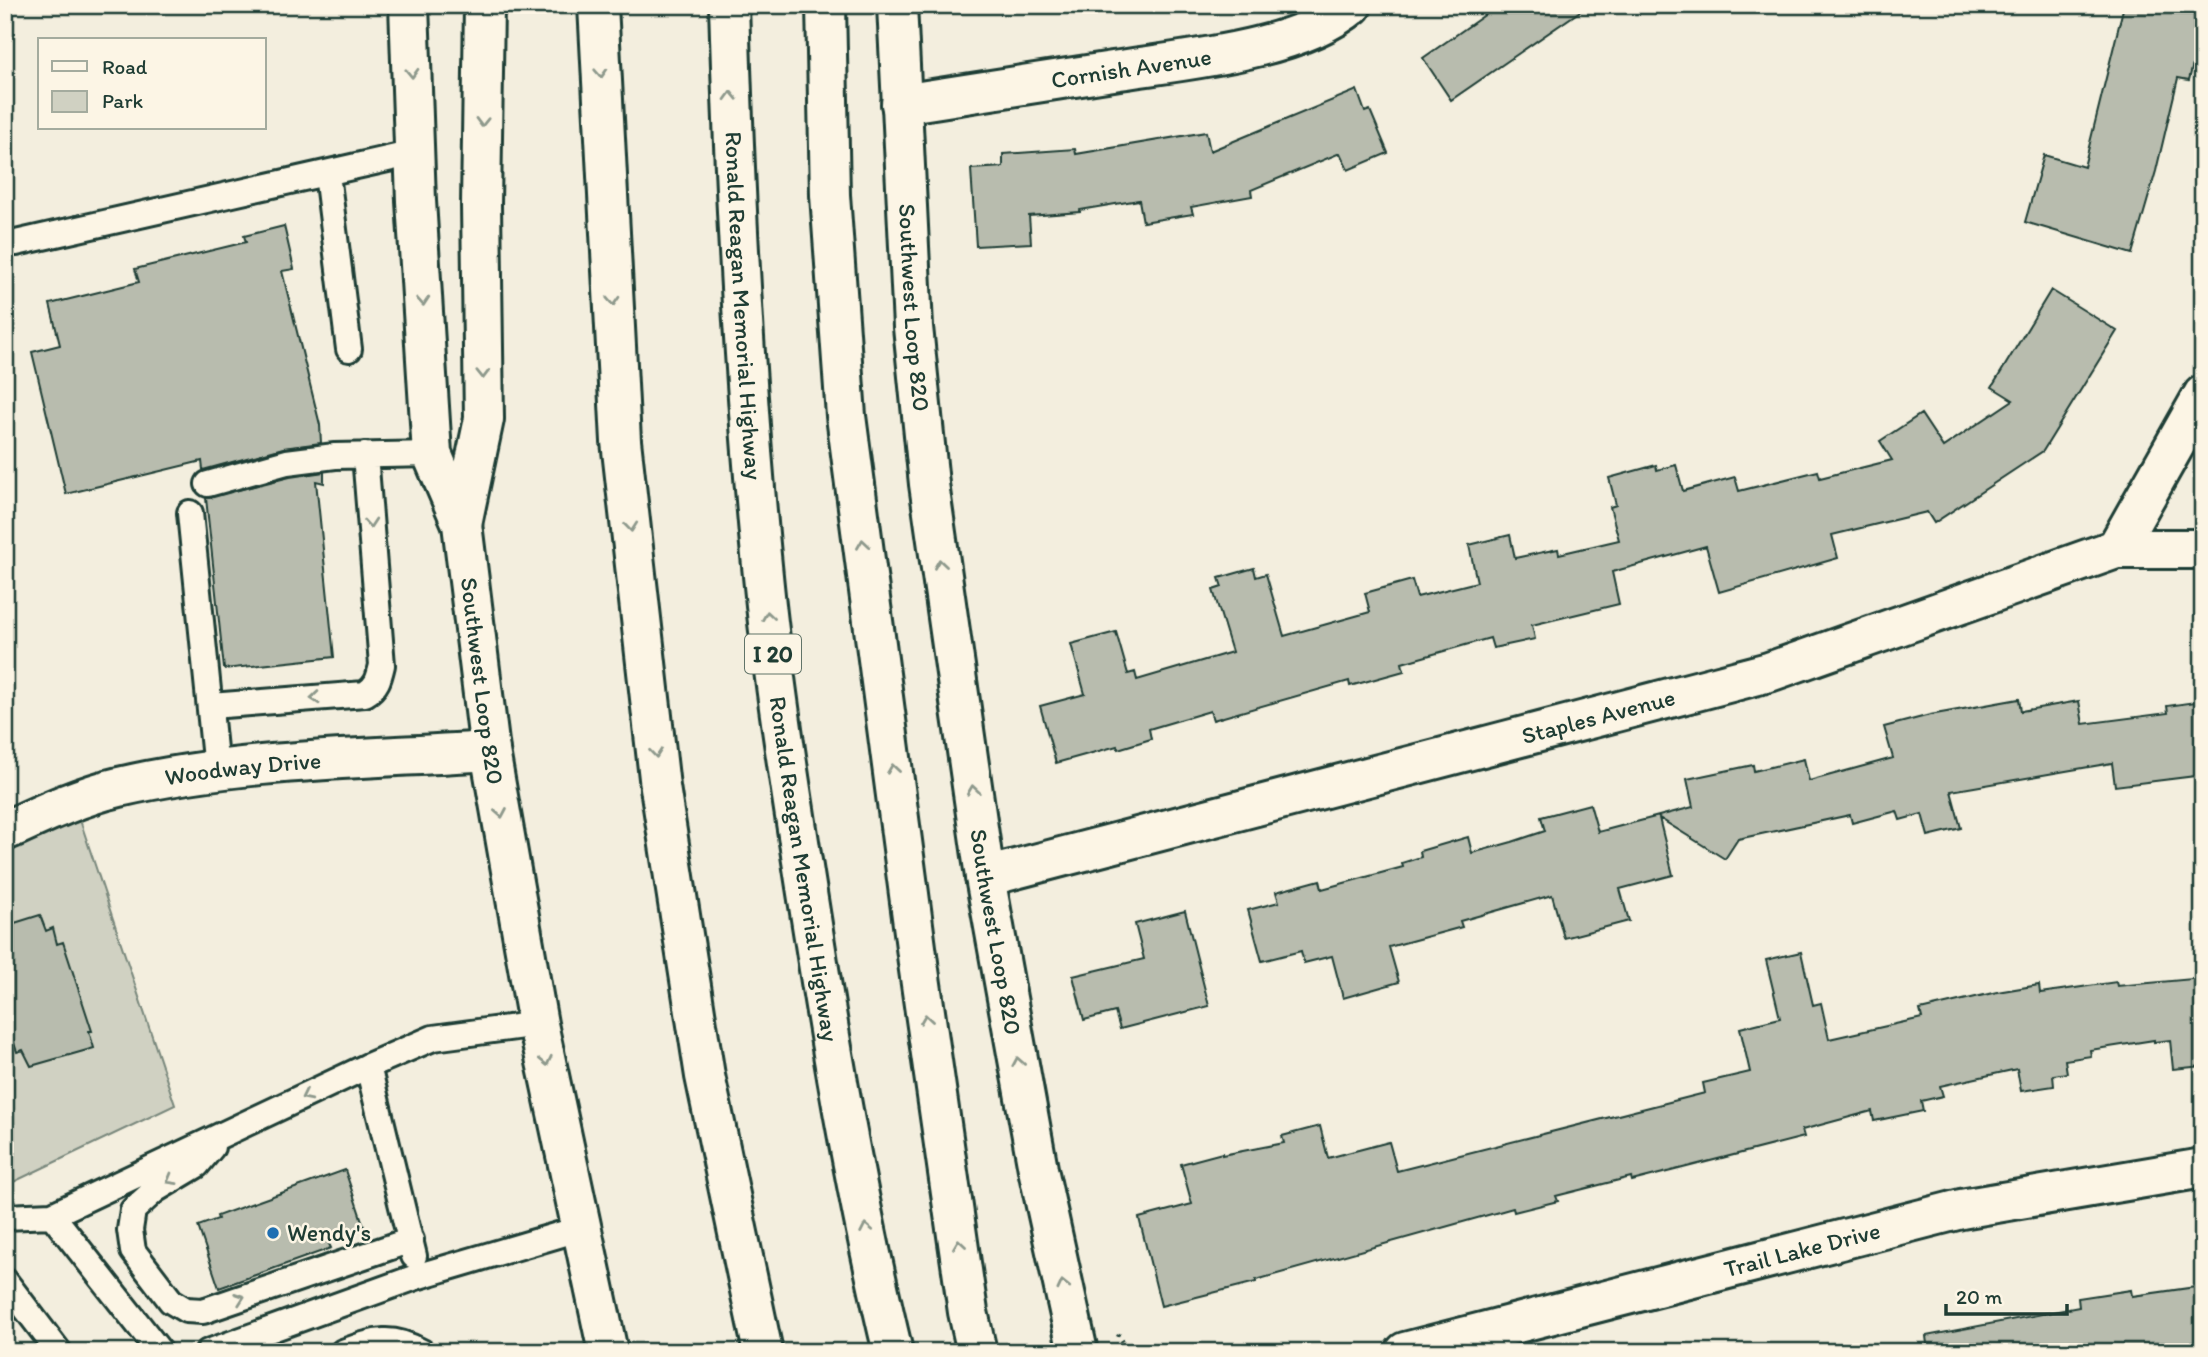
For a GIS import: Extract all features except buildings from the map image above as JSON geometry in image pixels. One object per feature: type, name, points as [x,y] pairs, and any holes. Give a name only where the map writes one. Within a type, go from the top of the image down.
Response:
[{"type":"main road","name":"Southwest Loop 820","points":[[409,5],[414,153],[432,454],[462,524],[490,751],[538,1024],[608,1352]]},
{"type":"main road","points":[[462,524],[484,419],[481,205],[484,5]]},
{"type":"main road","points":[[598,5],[621,441],[660,787],[705,1076],[763,1352]]},
{"type":"main road","name":"Ronald Reagan Memorial Highway","points":[[729,5],[743,338],[766,605],[796,824],[837,1082],[893,1352]]},
{"type":"main road","points":[[826,5],[830,195],[846,416],[919,970],[968,1312],[977,1352]]},
{"type":"main road","name":"Southwest Loop 820","points":[[897,5],[913,327],[929,484],[985,877],[1035,1156],[1079,1352]]},
{"type":"main road","name":"Cornish Avenue","points":[[901,104],[1199,58],[1274,43],[1338,17],[1352,5]]},
{"type":"main road","points":[[2116,549],[2203,395]]},
{"type":"main road","name":"Staples Avenue","points":[[985,877],[1769,672],[2116,549],[2203,549]]},
{"type":"main road","name":"Woodway Drive","points":[[5,831],[62,805],[117,787],[216,769],[490,751]]},
{"type":"main road","name":"Trail Lake Drive","points":[[1405,1352],[1961,1209],[2203,1168]]},
{"type":"lane","points":[[16,243],[414,153]]},
{"type":"lane","points":[[327,174],[349,349]]},
{"type":"lane","points":[[208,484],[287,462],[365,455],[432,454]]},
{"type":"lane","points":[[211,706],[365,694],[373,690],[382,665],[365,455]]},
{"type":"lane","points":[[190,513],[216,769]]},
{"type":"lane","points":[[5,1217],[52,1215],[433,1038],[538,1024]]},
{"type":"lane","points":[[368,1066],[419,1276]]},
{"type":"lane","points":[[222,1136],[197,1165],[155,1190],[132,1210],[130,1230],[133,1251],[171,1301],[186,1310],[203,1311],[411,1240]]},
{"type":"lane","points":[[52,1215],[160,1352]]},
{"type":"lane","points":[[208,1352],[419,1276],[582,1228]]},
{"type":"lane","points":[[5,1281],[58,1352]]},
{"type":"lane","points":[[343,1352],[376,1340],[397,1341],[422,1352]]},
{"type":"path","points":[[1220,1352],[1247,1345]]},
{"type":"green space","points":[[74,802],[175,1105],[7,1185],[5,831]]},
{"type":"place","name":"Wendy's","points":[[273,1233]]}]
